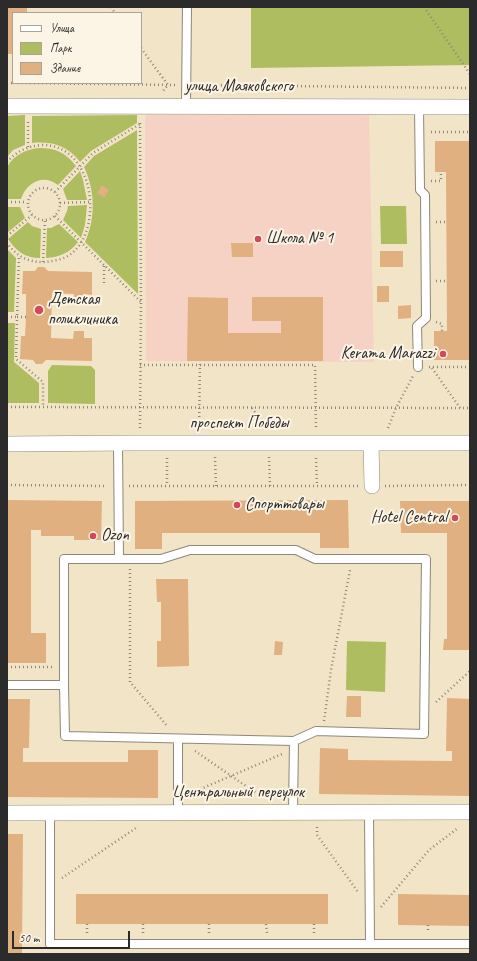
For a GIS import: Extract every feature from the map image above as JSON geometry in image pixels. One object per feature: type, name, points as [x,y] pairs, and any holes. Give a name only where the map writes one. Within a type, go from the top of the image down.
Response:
[{"type":"street","name":"улица Маяковского","points":[[7,106],[470,107]]},
{"type":"street","points":[[371,443],[372,486]]},
{"type":"street","name":"проспект Победы","points":[[7,444],[470,443]]},
{"type":"street","name":"Центральный переулок","points":[[7,813],[160,812],[178,806],[293,812],[369,812],[467,818]]},
{"type":"lane","points":[[186,106],[187,7]]},
{"type":"lane","points":[[418,367],[417,326],[426,318],[425,195],[420,190],[419,107]]},
{"type":"lane","points":[[118,559],[118,486],[130,443]]},
{"type":"lane","points":[[190,550],[296,550],[315,559],[426,559],[424,734],[316,731],[294,745],[178,739],[65,736],[64,559],[118,559],[161,559],[190,550]]},
{"type":"lane","points":[[7,685],[64,685]]},
{"type":"lane","points":[[178,739],[178,806]]},
{"type":"lane","points":[[293,812],[294,745]]},
{"type":"lane","points":[[50,812],[50,944],[470,944]]},
{"type":"lane","points":[[369,812],[370,944]]},
{"type":"path","points":[[424,7],[470,74]]},
{"type":"path","points":[[142,49],[168,85]]},
{"type":"path","points":[[93,84],[470,88]]},
{"type":"path","points":[[130,443],[140,407],[140,114],[168,85]]},
{"type":"path","points":[[28,106],[28,147]]},
{"type":"path","points":[[55,192],[93,153],[140,124]]},
{"type":"path","points":[[419,132],[470,132]]},
{"type":"path","points":[[7,162],[13,155],[28,147],[47,145],[58,147],[73,157],[80,166],[85,176],[90,202],[86,231],[82,242],[67,257],[43,262],[29,260],[19,256],[7,243]]},
{"type":"path","points":[[420,182],[441,181],[441,172]]},
{"type":"path","points":[[47,187],[55,192],[60,203],[55,216],[50,219],[39,220],[32,215],[28,208],[27,202],[29,196],[37,189],[47,187]]},
{"type":"path","points":[[7,202],[27,202]]},
{"type":"path","points":[[60,203],[90,202]]},
{"type":"path","points":[[7,236],[32,215]]},
{"type":"path","points":[[55,216],[141,302]]},
{"type":"path","points":[[43,262],[45,220]]},
{"type":"path","points":[[19,256],[16,359],[43,382],[43,407]]},
{"type":"path","points":[[104,265],[104,283]]},
{"type":"path","points":[[7,317],[26,317]]},
{"type":"path","points":[[199,431],[200,361]]},
{"type":"path","points":[[140,364],[316,365],[316,431]]},
{"type":"path","points":[[387,431],[396,408],[418,367],[470,367]]},
{"type":"path","points":[[432,367],[460,408]]},
{"type":"path","points":[[7,407],[470,408]]},
{"type":"path","points":[[252,408],[269,431]]},
{"type":"path","points":[[269,452],[270,486]]},
{"type":"path","points":[[316,452],[316,486]]},
{"type":"path","points":[[166,453],[168,486]]},
{"type":"path","points":[[215,453],[216,486]]},
{"type":"path","points":[[7,485],[470,485]]},
{"type":"path","points":[[130,559],[130,682],[178,739],[264,798]]},
{"type":"path","points":[[323,732],[331,670],[352,559]]},
{"type":"path","points":[[7,667],[64,667]]},
{"type":"path","points":[[424,713],[470,671]]},
{"type":"path","points":[[178,806],[231,776],[294,745]]},
{"type":"path","points":[[50,886],[160,812]]},
{"type":"path","points":[[317,812],[317,835],[370,909]]},
{"type":"path","points":[[370,920],[429,850],[467,818]]},
{"type":"shaded area","name":"Школа № 1","points":[[369,114],[374,362],[146,361],[145,118],[147,115]]},
{"type":"green space","points":[[251,7],[470,7],[470,65],[251,68]]},
{"type":"green space","points":[[25,115],[25,145],[13,150],[7,157],[7,116]]},
{"type":"green space","points":[[137,115],[137,123],[91,151],[80,162],[65,148],[53,144],[32,143],[32,116]]},
{"type":"green space","points":[[137,130],[138,294],[85,242],[89,233],[93,204],[88,176],[84,167],[94,156]]},
{"type":"green space","points":[[40,148],[60,152],[76,166],[58,185],[47,180],[41,180],[31,184],[23,193],[21,199],[7,199],[7,167],[13,159],[21,153]]},
{"type":"green space","points":[[80,171],[87,200],[67,200],[63,189]]},
{"type":"green space","points":[[87,205],[85,225],[81,238],[63,220],[68,206]]},
{"type":"green space","points":[[380,206],[406,206],[407,244],[381,244]]},
{"type":"green space","points":[[7,207],[20,207],[25,218],[7,233]]},
{"type":"green space","points":[[28,222],[32,226],[41,229],[40,258],[30,257],[21,253],[8,239]]},
{"type":"green space","points":[[59,224],[78,242],[64,254],[46,258],[47,228],[51,228]]},
{"type":"green space","points":[[7,249],[16,258],[14,312],[7,312]]},
{"type":"green space","points":[[7,323],[15,323],[14,362],[39,383],[39,403],[7,403]]},
{"type":"green space","points":[[52,365],[91,366],[95,370],[95,404],[48,403],[48,371]]},
{"type":"green space","points":[[347,641],[386,642],[385,692],[346,690]]},
{"type":"building","points":[[7,7],[27,7],[27,12],[12,12],[12,54],[7,54]]},
{"type":"building","points":[[435,141],[470,141],[470,360],[434,360],[434,331],[447,331],[446,172],[435,172]]},
{"type":"building","points":[[102,185],[109,190],[104,198],[97,193]]},
{"type":"building","points":[[231,243],[253,243],[253,257],[232,257]]},
{"type":"building","points":[[380,251],[403,251],[403,267],[380,267]]},
{"type":"building","name":"Детская поликлиника","points":[[38,267],[44,267],[48,271],[92,272],[92,295],[85,294],[85,303],[74,303],[74,294],[52,293],[51,338],[73,339],[74,331],[84,331],[84,338],[92,338],[92,361],[46,360],[42,364],[36,364],[33,360],[20,359],[21,336],[25,336],[26,317],[26,294],[22,294],[23,271],[35,271]]},
{"type":"building","points":[[377,286],[389,286],[389,302],[377,302]]},
{"type":"building","points":[[188,297],[228,298],[228,333],[281,333],[281,321],[252,321],[252,297],[323,297],[323,361],[187,361]]},
{"type":"building","points":[[411,305],[411,318],[398,319],[398,306]]},
{"type":"building","points":[[7,500],[102,501],[101,540],[74,540],[74,536],[41,536],[41,530],[31,530],[31,633],[46,633],[46,663],[7,663]]},
{"type":"building","points":[[348,500],[349,548],[320,548],[320,533],[162,533],[162,549],[135,549],[135,501]]},
{"type":"building","points":[[400,501],[470,501],[470,650],[443,650],[444,639],[447,639],[447,533],[401,533]]},
{"type":"building","points":[[156,579],[188,579],[189,666],[157,667],[157,641],[161,641],[161,602],[157,602]]},
{"type":"building","points":[[275,641],[283,642],[282,655],[274,655]]},
{"type":"building","points":[[347,696],[361,696],[361,717],[346,717]]},
{"type":"building","points":[[447,698],[470,699],[470,796],[319,794],[320,748],[348,749],[348,760],[452,761],[452,751],[446,751]]},
{"type":"building","points":[[7,699],[30,699],[29,748],[23,748],[23,762],[128,762],[128,750],[158,750],[158,798],[7,797]]},
{"type":"building","points":[[7,834],[23,834],[22,954],[7,954]]},
{"type":"building","points":[[76,894],[328,894],[328,924],[76,924]]},
{"type":"building","points":[[398,894],[470,895],[470,926],[398,925]]},
{"type":"place","name":"Школа № 1","points":[[258,239]]},
{"type":"place","name":"Детская поликлиника","points":[[39,310]]},
{"type":"place","name":"Kerama Marazzi","points":[[443,354]]},
{"type":"place","name":"Спорттовары","points":[[237,505]]},
{"type":"place","name":"Hotel Central","points":[[455,518]]},
{"type":"place","name":"Ozon","points":[[93,536]]}]
